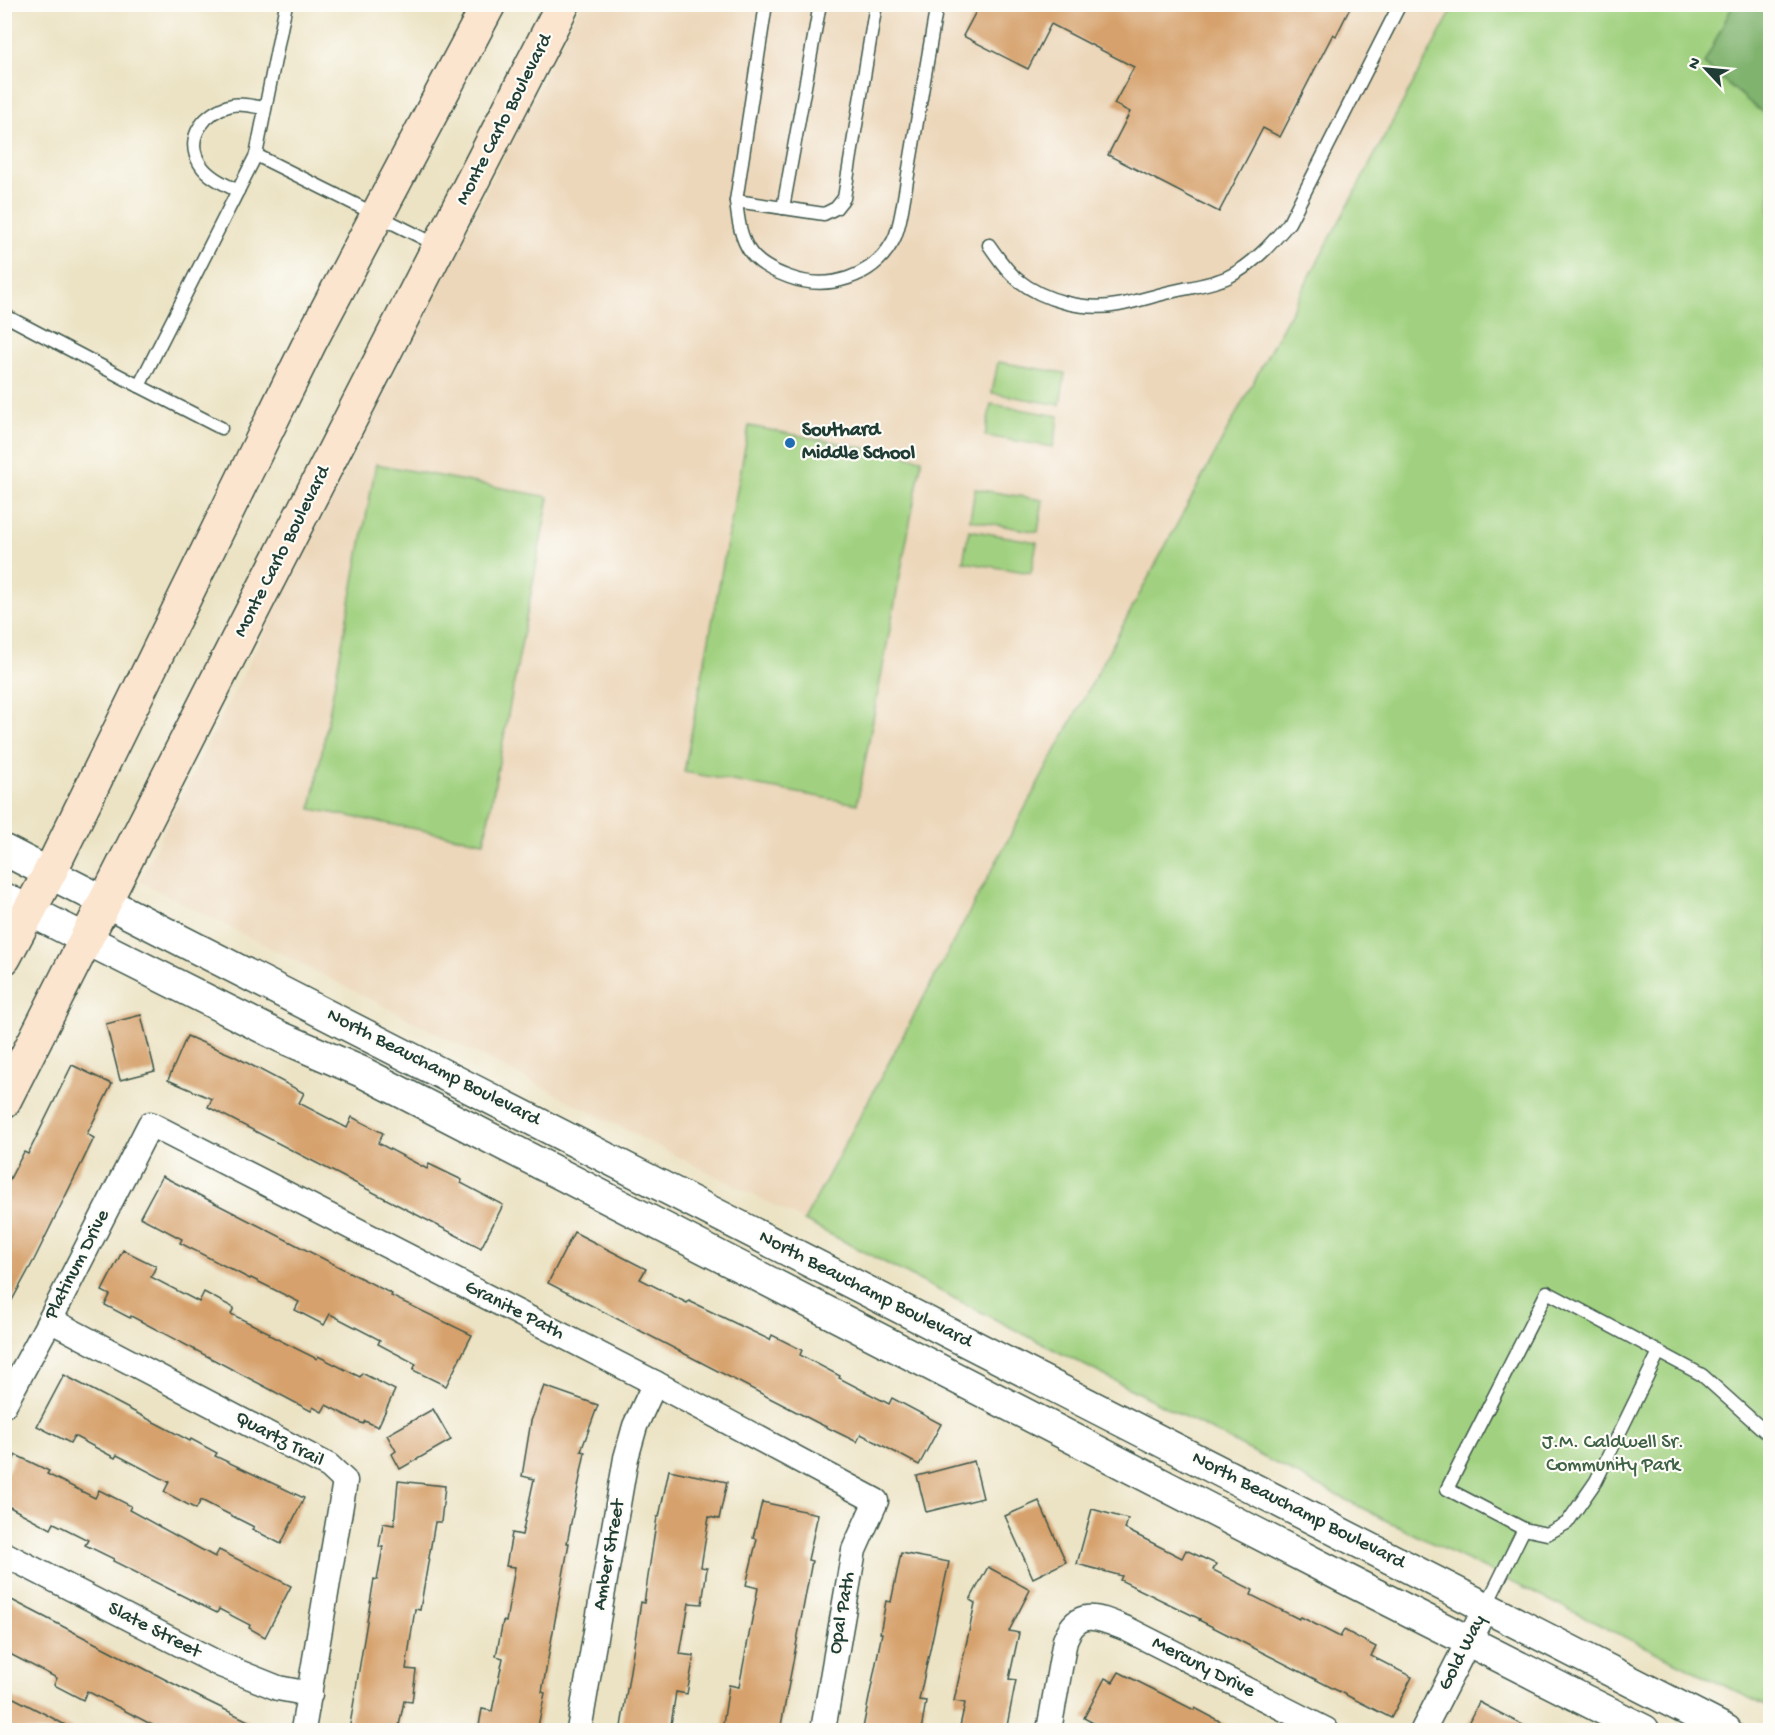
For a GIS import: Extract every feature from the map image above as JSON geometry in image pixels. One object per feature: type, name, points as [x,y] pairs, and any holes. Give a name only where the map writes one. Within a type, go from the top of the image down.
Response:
[{"type":"main road","points":[[4,958],[17,904],[50,872],[310,342],[489,4]]},
{"type":"main road","name":"Monte Carlo Boulevard","points":[[4,1101],[563,4]]},
{"type":"street","name":"North Beauchamp Boulevard","points":[[4,850],[1726,1731]]},
{"type":"street","name":"North Beauchamp Boulevard","points":[[17,904],[281,1037],[373,1077],[1644,1731]]},
{"type":"street","name":"Platinum Drive","points":[[4,1405],[150,1124]]},
{"type":"street","name":"Granite Path","points":[[150,1124],[656,1383],[876,1501]]},
{"type":"street","name":"Quartz Trail","points":[[50,1320],[329,1466],[345,1481],[303,1731]]},
{"type":"street","name":"Amber Street","points":[[579,1731],[628,1449],[634,1426],[656,1383]]},
{"type":"street","name":"Opal Path","points":[[823,1731],[854,1550],[876,1501]]},
{"type":"street","name":"Slate Street","points":[[4,1554],[221,1665],[278,1688],[310,1694]]},
{"type":"street","name":"Gold Way","points":[[1423,1731],[1486,1607]]},
{"type":"street","name":"Mercury Drive","points":[[1048,1731],[1065,1640],[1076,1620],[1086,1617],[1127,1629],[1326,1731]]},
{"type":"lane","points":[[140,386],[256,155],[286,4]]},
{"type":"lane","points":[[766,4],[736,201],[738,220],[743,238],[751,253],[761,263],[784,276],[810,283],[840,281],[854,275],[878,260],[894,240],[899,225],[937,4]]},
{"type":"lane","points":[[783,208],[820,4]]},
{"type":"lane","points":[[736,201],[824,214],[836,208],[844,198],[876,4]]},
{"type":"lane","points":[[989,245],[1002,263],[1019,280],[1041,294],[1066,303],[1093,307],[1117,305],[1228,277],[1250,263],[1270,246],[1289,223],[1400,4]]},
{"type":"lane","points":[[238,191],[218,182],[200,165],[193,147],[198,127],[213,111],[235,104],[265,108]]},
{"type":"lane","points":[[256,155],[440,247]]},
{"type":"lane","points":[[4,315],[221,428]]},
{"type":"lane","points":[[1659,1352],[1596,1481],[1567,1523],[1547,1534],[1524,1529],[1447,1489],[1546,1292],[1659,1352],[1702,1375],[1770,1436]]},
{"type":"lane","points":[[1486,1607],[1524,1529]]},
{"type":"shaded area","name":"Southard Middle School","points":[[580,5],[1455,5],[804,1221],[139,881]]},
{"type":"green space","name":"J.M. Caldwell Sr. Community Park","points":[[1455,5],[1733,5],[1704,64],[1770,119],[1770,1708],[1397,1526],[804,1221]]},
{"type":"green space","points":[[1733,5],[1770,5],[1770,119],[1704,64]]},
{"type":"green space","points":[[998,362],[1065,373],[1060,405],[992,393]]},
{"type":"green space","points":[[991,404],[1059,416],[1053,447],[985,436]]},
{"type":"green space","points":[[749,426],[922,459],[857,804],[684,772]]},
{"type":"green space","points":[[376,464],[549,497],[484,842],[311,809]]},
{"type":"green space","points":[[975,489],[1043,500],[1038,532],[970,520]]},
{"type":"green space","points":[[969,530],[1037,542],[1031,573],[963,562]]},
{"type":"building","points":[[980,4],[1352,4],[1336,36],[1333,34],[1280,137],[1263,128],[1219,212],[1108,155],[1130,112],[1114,104],[1134,67],[1051,24],[1028,69],[963,36]]},
{"type":"building","points":[[141,1015],[155,1071],[120,1080],[106,1024]]},
{"type":"building","points":[[187,1036],[234,1056],[304,1093],[299,1103],[347,1128],[352,1117],[383,1133],[378,1143],[427,1169],[429,1164],[462,1180],[461,1183],[503,1205],[481,1248],[208,1107],[212,1099],[168,1080]]},
{"type":"building","points":[[72,1065],[112,1084],[87,1134],[94,1138],[34,1260],[4,1315],[4,1190],[24,1152],[28,1154]]},
{"type":"building","points":[[162,1176],[392,1294],[391,1296],[472,1335],[446,1386],[413,1370],[416,1364],[378,1344],[380,1340],[330,1314],[324,1325],[295,1310],[299,1302],[180,1243],[182,1239],[140,1217]]},
{"type":"building","points":[[574,1232],[646,1269],[640,1279],[770,1340],[772,1335],[802,1350],[800,1355],[840,1376],[839,1378],[889,1404],[892,1398],[941,1424],[919,1465],[861,1434],[857,1442],[816,1422],[548,1283]]},
{"type":"building","points":[[123,1250],[156,1266],[151,1277],[199,1302],[204,1292],[234,1308],[231,1314],[270,1333],[269,1335],[317,1359],[318,1356],[360,1377],[362,1373],[395,1390],[378,1427],[365,1421],[363,1424],[326,1405],[322,1412],[313,1407],[311,1411],[131,1316],[130,1318],[105,1305],[110,1295],[102,1291]]},
{"type":"building","points":[[64,1375],[190,1441],[191,1439],[217,1453],[215,1456],[304,1498],[281,1544],[252,1529],[254,1527],[201,1500],[196,1509],[164,1492],[169,1482],[117,1455],[115,1458],[74,1436],[70,1443],[37,1426]]},
{"type":"building","points":[[544,1386],[598,1405],[581,1451],[585,1452],[542,1692],[545,1693],[537,1731],[478,1731],[482,1709],[492,1711],[503,1658],[496,1656],[503,1621],[506,1622],[515,1567],[506,1566],[512,1533],[522,1535],[534,1479],[522,1476],[531,1421]]},
{"type":"building","points":[[433,1409],[451,1440],[400,1469],[392,1454],[396,1451],[387,1435]]},
{"type":"building","points":[[16,1455],[49,1471],[47,1474],[95,1498],[99,1490],[131,1506],[129,1510],[215,1557],[219,1550],[291,1586],[265,1637],[249,1628],[250,1625],[219,1609],[217,1613],[113,1561],[114,1559],[85,1545],[88,1540],[54,1523],[51,1529],[4,1504],[4,1478]]},
{"type":"building","points":[[974,1461],[983,1498],[926,1512],[917,1476]]},
{"type":"building","points":[[669,1470],[727,1482],[719,1519],[709,1517],[701,1567],[707,1568],[702,1604],[689,1603],[680,1654],[694,1656],[687,1694],[676,1692],[670,1731],[644,1731],[621,1727],[641,1602],[644,1603],[657,1517],[659,1517]]},
{"type":"building","points":[[398,1481],[445,1486],[441,1522],[435,1522],[420,1610],[415,1609],[406,1669],[416,1670],[412,1702],[404,1701],[398,1731],[349,1731],[374,1579],[377,1580],[383,1547],[379,1547],[383,1523],[394,1525]]},
{"type":"building","points":[[1039,1501],[1066,1562],[1033,1578],[1005,1516]]},
{"type":"building","points":[[762,1502],[818,1514],[808,1560],[812,1561],[780,1731],[722,1731],[729,1685],[739,1687],[758,1588],[746,1585],[757,1539],[753,1538]]},
{"type":"building","points":[[1092,1509],[1128,1519],[1125,1529],[1182,1558],[1186,1550],[1216,1564],[1213,1570],[1253,1590],[1251,1595],[1299,1619],[1301,1617],[1340,1637],[1344,1630],[1376,1647],[1371,1656],[1412,1677],[1391,1718],[1120,1580],[1122,1576],[1077,1564]]},
{"type":"building","points":[[901,1553],[949,1562],[919,1700],[926,1701],[921,1731],[878,1731],[863,1728],[886,1601],[891,1602]]},
{"type":"building","points":[[988,1567],[1030,1590],[1009,1631],[1019,1633],[1009,1679],[1016,1680],[1006,1731],[959,1731],[965,1703],[954,1701],[975,1603],[970,1600]]},
{"type":"building","points":[[4,1596],[269,1731],[164,1731],[87,1691],[83,1700],[54,1685],[57,1678],[4,1651]]},
{"type":"building","points":[[1119,1672],[1238,1731],[1108,1731],[1084,1718],[1105,1678],[1113,1682]]},
{"type":"building","points":[[4,1693],[47,1715],[76,1731],[4,1731]]},
{"type":"building","points":[[1479,1702],[1534,1731],[1464,1731]]},
{"type":"place","name":"Southard Middle School","points":[[790,443]]}]
